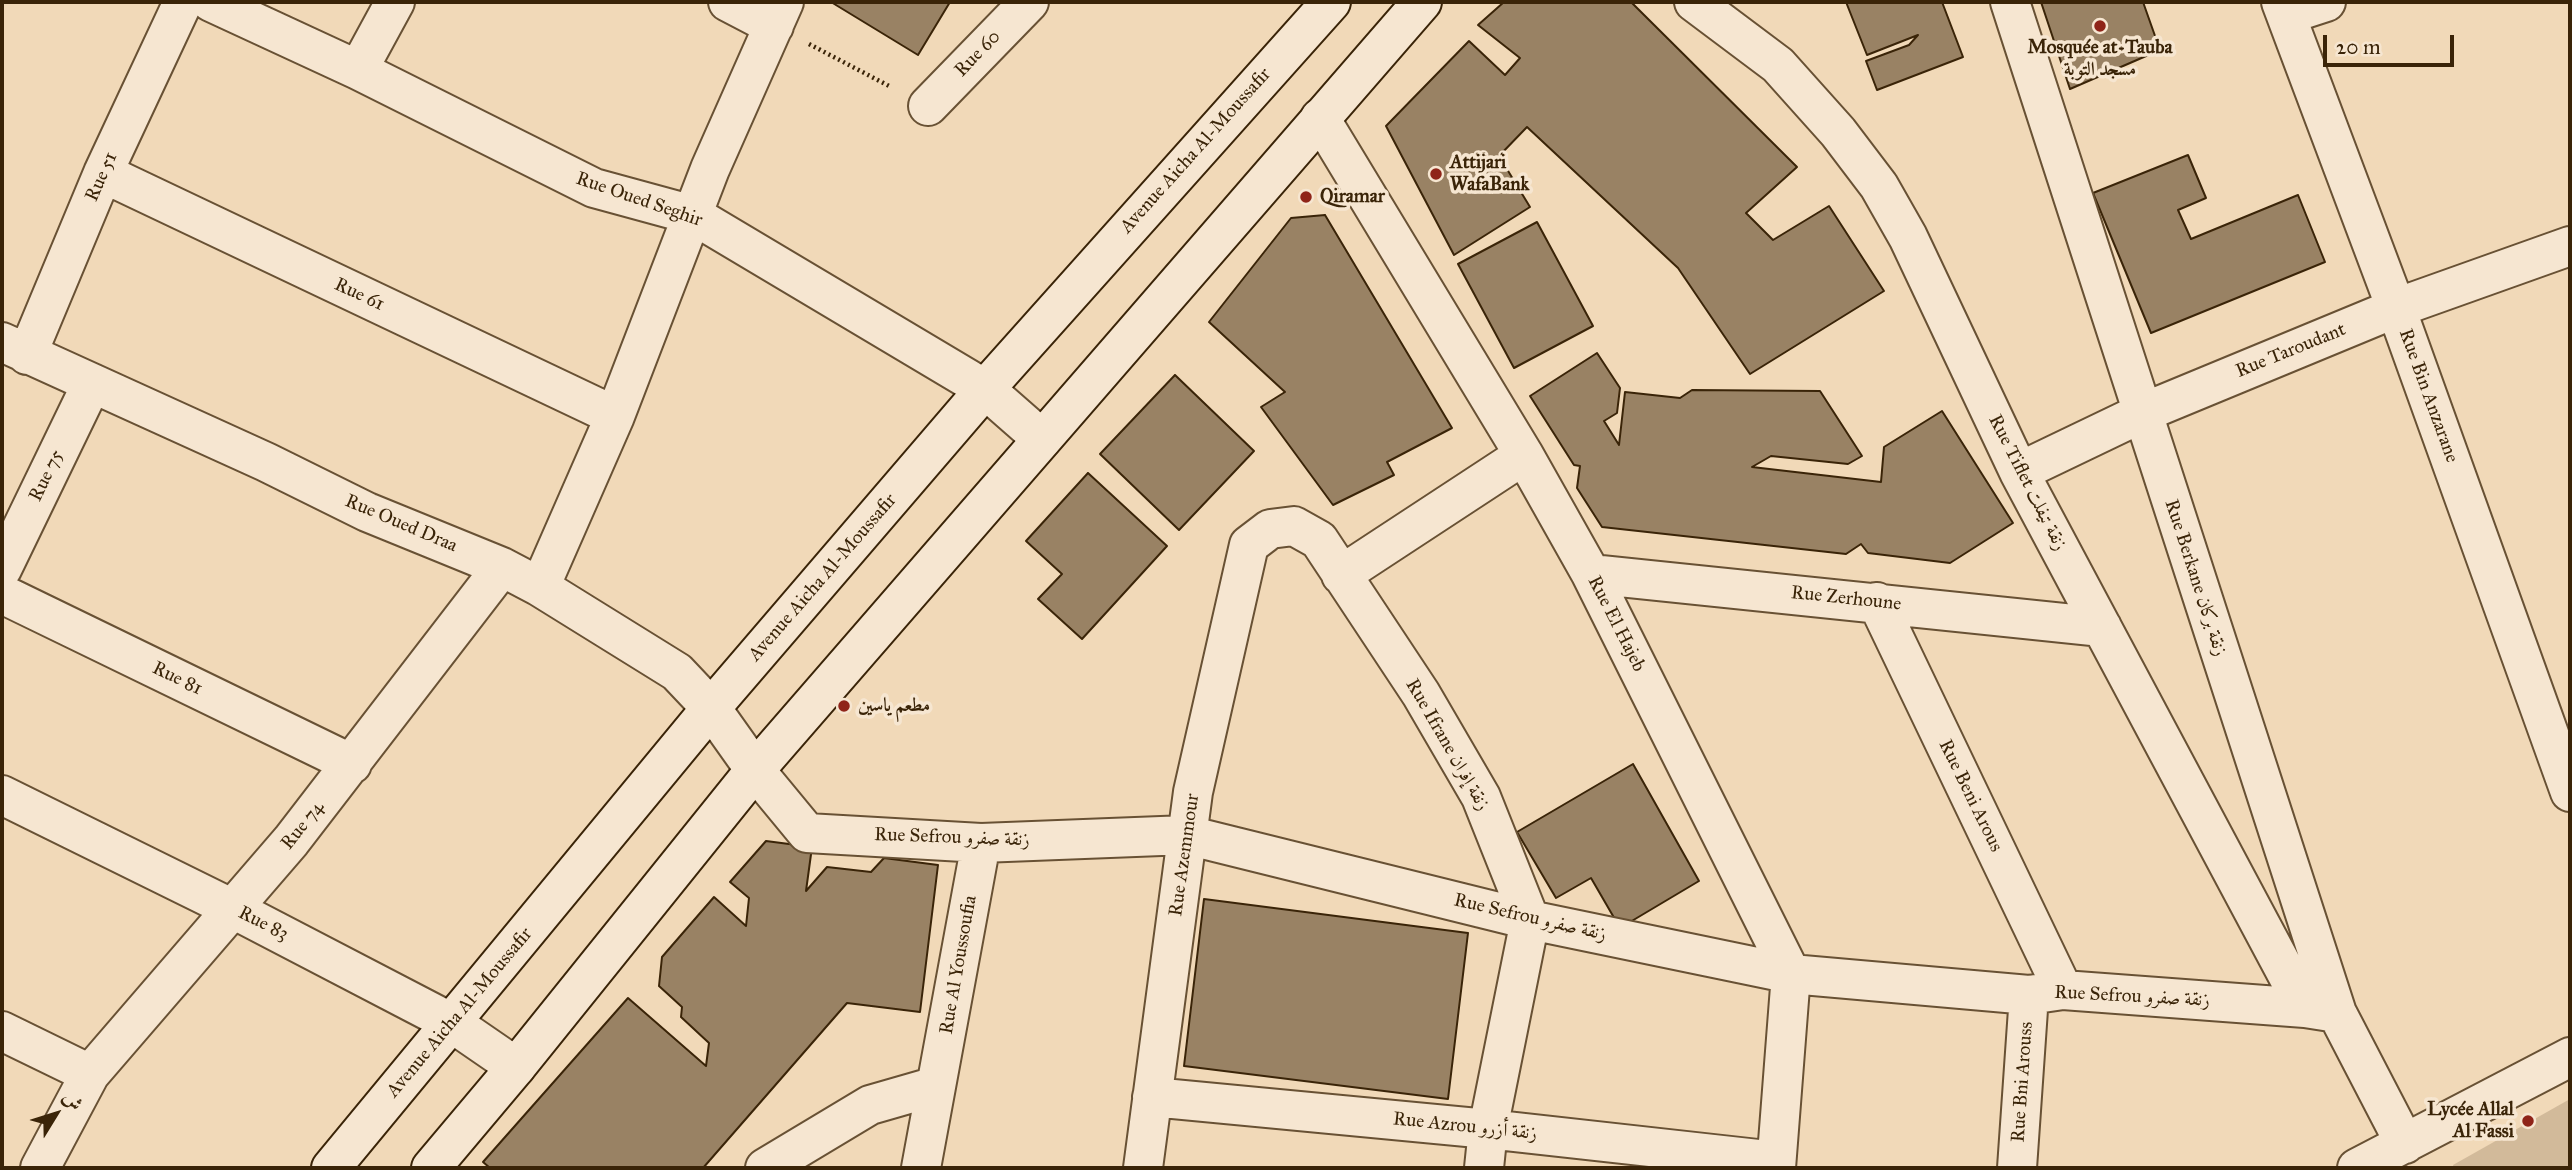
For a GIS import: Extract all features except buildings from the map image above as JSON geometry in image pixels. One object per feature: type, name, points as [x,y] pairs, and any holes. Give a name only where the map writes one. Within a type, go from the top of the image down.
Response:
[{"type":"street","name":"Rue 51","points":[[15,349],[103,173],[183,2]]},
{"type":"street","name":"Rue Oued Seghir","points":[[211,2],[358,70],[594,188],[694,215],[985,389],[1042,439]]},
{"type":"street","points":[[358,70],[395,2]]},
{"type":"street","points":[[540,587],[615,416],[710,169],[779,14],[728,2]]},
{"type":"street","name":"Rue 60","points":[[928,106],[1029,2]]},
{"type":"street","name":"Avenue Aicha Al-Moussafir","points":[[331,1168],[712,708],[985,389],[1331,2]]},
{"type":"street","points":[[431,1168],[516,1067],[755,770],[1422,2]]},
{"type":"street","name":"Rue Tiflet زنقة تيفلت","points":[[1695,2],[1778,65],[1838,132],[1879,186],[1908,237],[2019,472],[2102,627],[2321,1011]]},
{"type":"street","name":"Rue Berkane زنقة بركان","points":[[2010,2],[2141,413],[2321,1011],[2405,1144]]},
{"type":"street","points":[[2283,8],[2326,2]]},
{"type":"street","name":"Rue Bin Anzarane","points":[[2283,8],[2396,308],[2570,792]]},
{"type":"street","name":"Rue El Hajeb","points":[[1320,118],[1524,455],[1591,574],[1791,974]]},
{"type":"street","name":"Rue 61","points":[[103,173],[615,416]]},
{"type":"street","name":"Rue Taroudant","points":[[2019,472],[2141,413],[2396,308],[2570,246]]},
{"type":"street","name":"Rue Oued Draa","points":[[15,349],[265,462],[367,512],[502,567],[540,587],[677,672],[712,708],[755,770]]},
{"type":"street","name":"Rue 75","points":[[2,569],[92,383]]},
{"type":"street","points":[[1341,575],[1524,455]]},
{"type":"street","name":"Rue Ifrane زنقة إفران","points":[[1249,545],[1270,529],[1294,526],[1319,540],[1421,694],[1480,797],[1530,920]]},
{"type":"street","name":"Rue Azemmour","points":[[1143,1168],[1193,792],[1249,545]]},
{"type":"street","name":"Rue 74","points":[[40,1168],[90,1074],[187,958],[233,909],[352,764],[502,567]]},
{"type":"street","name":"Rue Zerhoune","points":[[1591,574],[2102,627]]},
{"type":"street","name":"Rue 81","points":[[2,594],[352,764]]},
{"type":"street","name":"Rue Beni Arous","points":[[1877,602],[2046,992]]},
{"type":"street","name":"Rue Sefrou زنقة صفرو","points":[[755,770],[807,832],[981,843],[1187,835],[1530,920],[1791,974],[2321,1011]]},
{"type":"street","name":"Rue 83","points":[[2,795],[233,909],[452,1023],[516,1067]]},
{"type":"street","name":"Rue Al Youssoufia","points":[[921,1168],[981,843]]},
{"type":"street","points":[[1484,1168],[1488,1129],[1530,920]]},
{"type":"street","points":[[1776,1165],[1791,974]]},
{"type":"street","name":"Rue Bni Arouss","points":[[2017,1168],[2046,992]]},
{"type":"street","points":[[2,1031],[90,1074]]},
{"type":"street","points":[[2357,1168],[2570,1057]]},
{"type":"street","points":[[765,1168],[870,1105],[936,1086]]},
{"type":"street","name":"Rue Azrou زنقة أزرو","points":[[1152,1097],[1488,1129],[1776,1165]]},
{"type":"path","points":[[779,14],[928,106]]},
{"type":"shaded area","points":[[2570,1099],[2570,1168],[2454,1168],[2453,1165]]},
{"type":"place","name":"Mosquée at-Tauba مسجد التوبة","points":[[2100,26]]},
{"type":"place","name":"Attijari WafaBank","points":[[1436,174]]},
{"type":"place","name":"Qiramar","points":[[1306,197]]},
{"type":"place","name":"مطعم ياسين","points":[[844,706]]},
{"type":"place","name":"Lycée Allal Al Fassi","points":[[2528,1121]]}]
